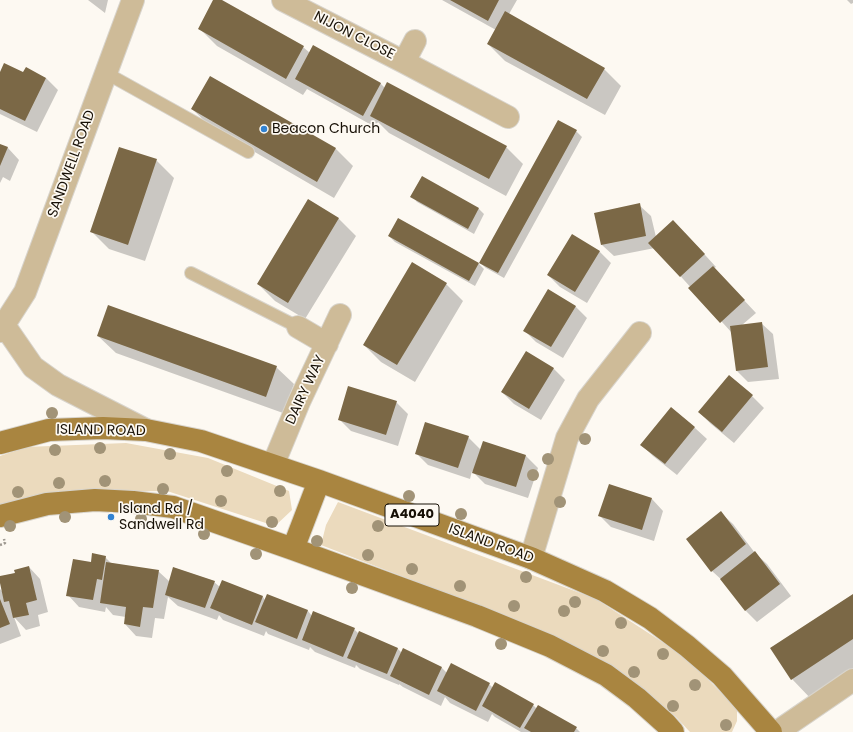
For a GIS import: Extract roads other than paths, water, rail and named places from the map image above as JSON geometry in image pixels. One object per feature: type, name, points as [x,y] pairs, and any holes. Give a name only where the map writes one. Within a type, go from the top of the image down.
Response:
[{"type":"main road","name":"ISLAND ROAD","points":[[0,443],[49,430],[103,428],[146,430],[201,441],[319,481],[531,558],[605,590],[650,618],[687,646],[722,676],[771,732]]},
{"type":"main road","points":[[294,549],[319,481]]},
{"type":"main road","points":[[0,516],[47,504],[95,500],[132,502],[172,507],[294,549],[470,614],[550,646],[606,676],[637,698],[673,732]]},
{"type":"street","name":"SANDWELL ROAD","points":[[133,0],[25,292],[2,328],[33,367],[58,385],[146,430]]},
{"type":"street","name":"NIJON CLOSE","points":[[283,0],[508,117]]},
{"type":"street","name":"NIJON CLOSE","points":[[404,62],[415,41]]},
{"type":"street","name":"DAIRY WAY","points":[[273,465],[299,402],[340,315]]},
{"type":"street","points":[[298,327],[327,344]]},
{"type":"street","points":[[531,558],[567,438],[588,399],[640,333]]},
{"type":"street","points":[[777,732],[853,680]]},
{"type":"lane","points":[[106,73],[248,152]]},
{"type":"lane","points":[[191,273],[298,327]]},
{"type":"place","name":"Beacon Church","points":[[264,129]]},
{"type":"place","name":"Island Rd / Sandwell Rd","points":[[111,517]]}]
